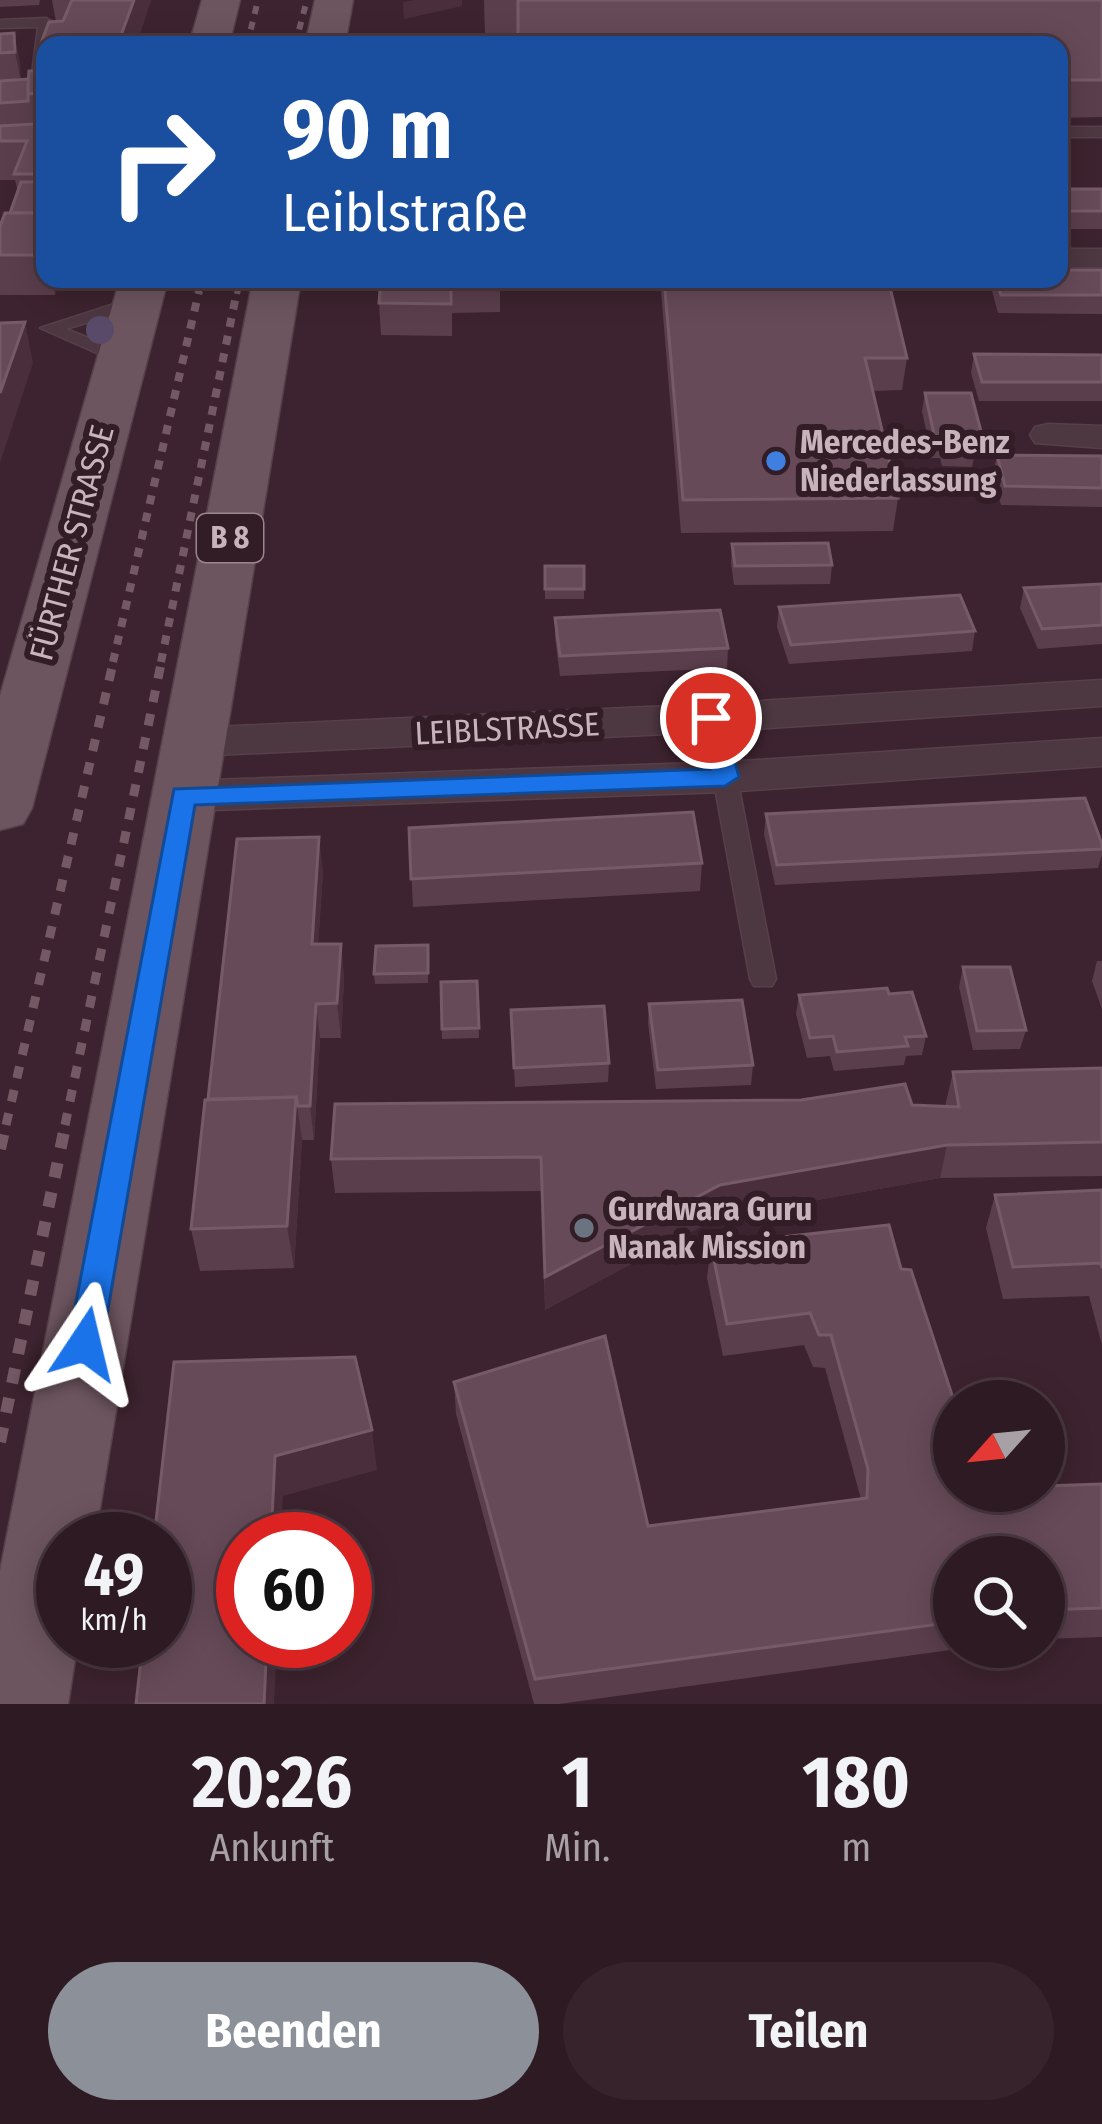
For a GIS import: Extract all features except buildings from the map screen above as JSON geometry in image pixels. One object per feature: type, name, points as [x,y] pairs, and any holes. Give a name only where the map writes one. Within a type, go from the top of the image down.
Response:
[{"type":"main road","points":[[211,36],[221,0]]},
{"type":"main road","points":[[327,36],[334,0]]},
{"type":"main road","name":"B 8","points":[[21,1704],[275,288]]},
{"type":"main road","name":"FÜRTHER STRASSE","points":[[0,808],[141,290]]},
{"type":"street","points":[[0,98],[36,95]]},
{"type":"street","points":[[1068,257],[1102,259]]},
{"type":"street","points":[[1048,435],[1102,436]]},
{"type":"street","name":"LEIBLSTRASSE","points":[[188,769],[303,740],[1102,693]]},
{"type":"street","points":[[711,718],[725,777]]},
{"type":"street","points":[[298,790],[303,740]]},
{"type":"street","name":"LEIBLSTRASSE","points":[[188,769],[298,790],[725,777],[1102,752]]},
{"type":"lane","points":[[0,24],[49,16],[47,36]]},
{"type":"lane","points":[[1068,132],[1102,132]]},
{"type":"lane","points":[[123,358],[41,328],[141,290]]},
{"type":"lane","points":[[725,777],[763,979]]},
{"type":"railway","points":[[249,36],[258,0]]},
{"type":"railway","points":[[297,36],[307,0]]},
{"type":"railway","points":[[198,294],[200,288]]},
{"type":"railway","points":[[237,294],[238,288]]},
{"type":"railway","points":[[113,662],[199,291]]},
{"type":"railway","points":[[161,662],[237,291]]},
{"type":"railway","points":[[6,1125],[114,659]]},
{"type":"railway","points":[[65,1125],[162,659]]},
{"type":"railway","points":[[0,1149],[6,1122]]},
{"type":"railway","points":[[0,1442],[66,1122]]},
{"type":"place","name":"Mercedes-Benz Niederlassung","points":[[776,461]]},
{"type":"place","name":"Gurdwara Guru Nanak Mission","points":[[584,1228]]},
{"type":"route","points":[[85,1344],[183,796],[725,777],[711,718]]}]
